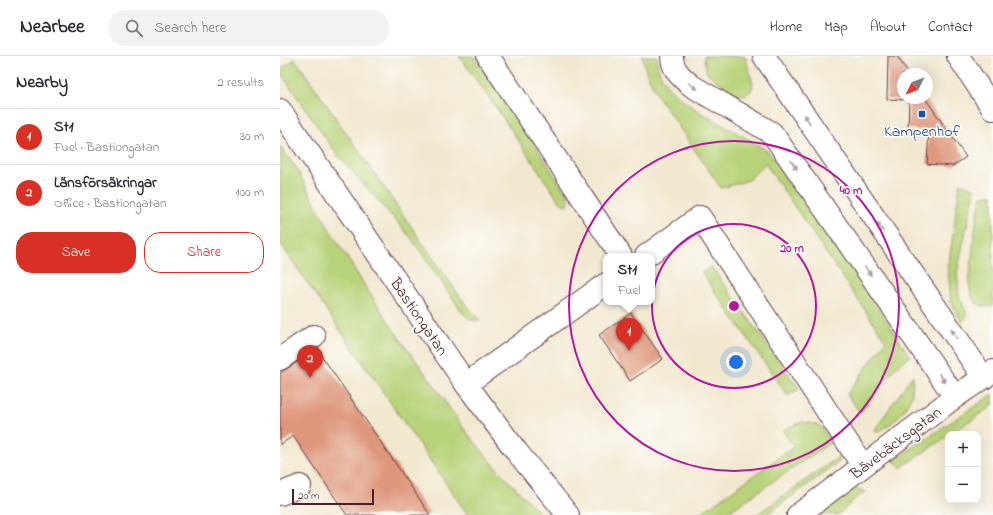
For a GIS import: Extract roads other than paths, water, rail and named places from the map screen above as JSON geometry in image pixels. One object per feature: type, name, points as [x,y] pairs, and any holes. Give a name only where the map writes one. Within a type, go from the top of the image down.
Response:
[{"type":"main road","points":[[488,56],[619,253]]},
{"type":"main road","points":[[672,56],[674,67],[681,77],[692,86],[772,133],[955,397]]},
{"type":"main road","points":[[764,56],[988,375]]},
{"type":"main road","points":[[958,56],[993,109]]},
{"type":"main road","name":"Bastiongatan","points":[[280,110],[466,384],[517,452],[568,515]]},
{"type":"main road","points":[[650,253],[700,218],[863,466]]},
{"type":"main road","points":[[466,384],[603,286]]},
{"type":"main road","points":[[280,359],[314,336]]},
{"type":"main road","name":"Bävebäcksgatan","points":[[798,515],[955,397],[988,375]]},
{"type":"main road","points":[[280,494],[300,486]]},
{"type":"place","name":"Kampenhof","points":[[922,114]]},
{"type":"place","name":"St1","points":[[629,351]]},
{"type":"place","name":"Länsförsäkringar","points":[[310,378]]}]
